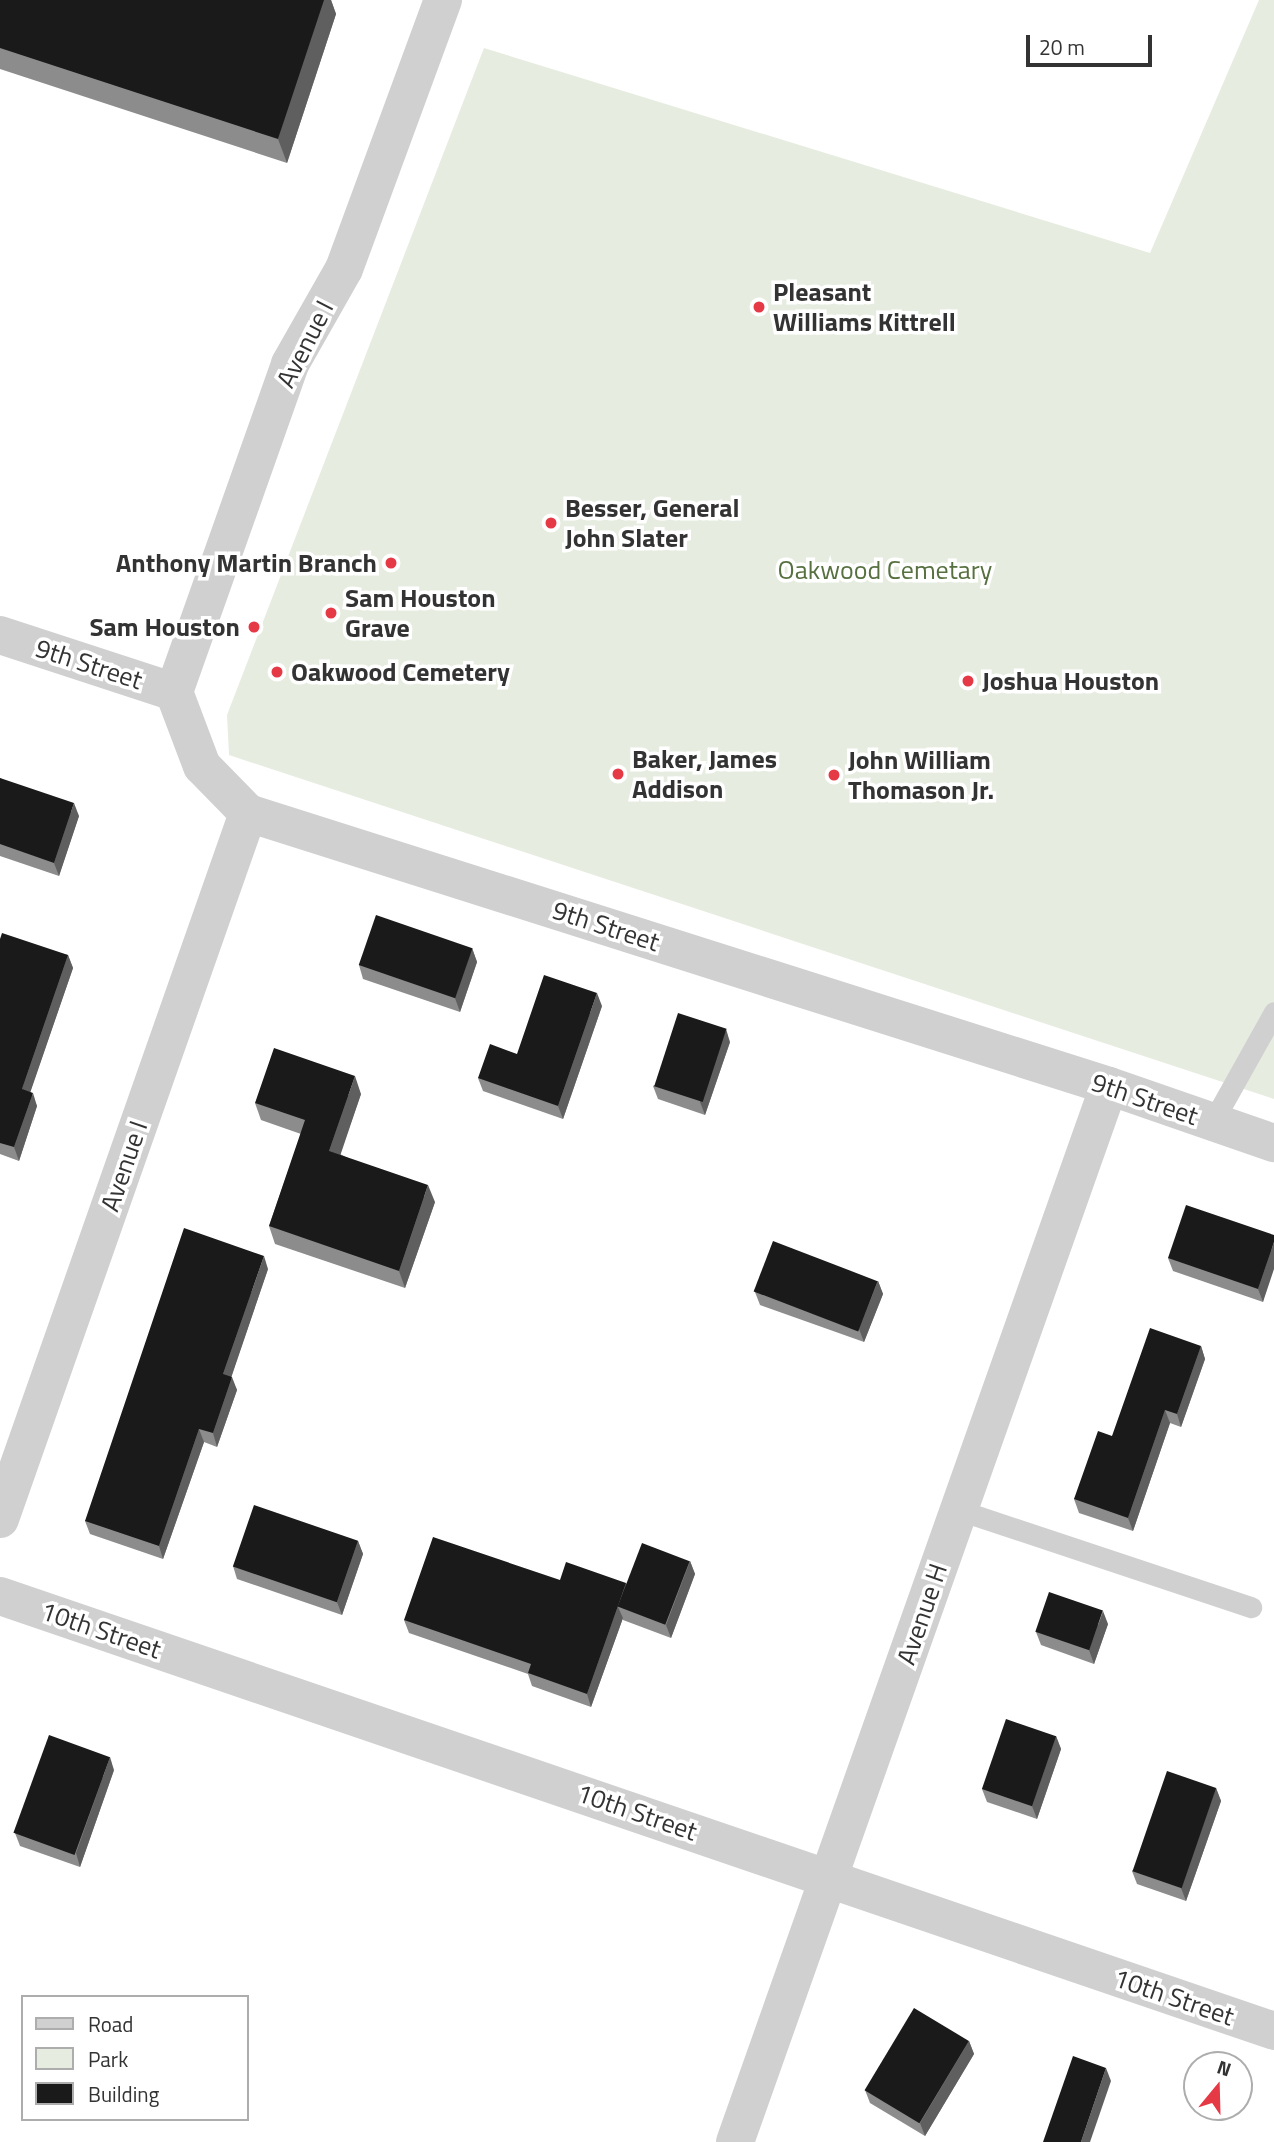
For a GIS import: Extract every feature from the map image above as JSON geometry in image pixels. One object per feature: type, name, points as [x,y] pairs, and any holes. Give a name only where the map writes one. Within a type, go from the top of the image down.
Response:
[{"type":"street","name":"Avenue I","points":[[174,692],[290,364],[344,269],[443,0]]},
{"type":"street","name":"9th Street","points":[[0,635],[174,692],[202,766],[248,813],[1109,1086],[1274,1143]]},
{"type":"street","name":"Avenue I","points":[[0,1519],[248,813]]},
{"type":"street","name":"Avenue H","points":[[735,2142],[1109,1086]]},
{"type":"street","name":"10th Street","points":[[0,1596],[1274,2031]]},
{"type":"lane","points":[[1212,1123],[1274,1013]]},
{"type":"lane","points":[[959,1510],[1251,1607]]},
{"type":"green space","name":"Oakwood Cemetary","points":[[1259,0],[1274,0],[1274,1099],[229,755],[227,715],[484,48],[1150,253]]},
{"type":"building","points":[[0,0],[324,0],[278,139],[0,48]]},
{"type":"building","points":[[0,778],[74,803],[54,863],[0,844]]},
{"type":"building","points":[[376,915],[472,948],[455,998],[359,965]]},
{"type":"building","points":[[2,933],[68,955],[22,1089],[33,1093],[14,1147],[0,1143]]},
{"type":"building","points":[[544,975],[597,993],[558,1106],[478,1078],[490,1044],[517,1054]]},
{"type":"building","points":[[678,1013],[727,1029],[703,1102],[654,1086]]},
{"type":"building","points":[[274,1048],[355,1076],[329,1151],[428,1185],[399,1271],[269,1226],[305,1120],[255,1103]]},
{"type":"building","points":[[1186,1205],[1274,1235],[1258,1289],[1168,1258]]},
{"type":"building","points":[[184,1228],[264,1256],[223,1374],[232,1377],[213,1433],[199,1429],[159,1546],[85,1521]]},
{"type":"building","points":[[773,1241],[878,1281],[858,1332],[754,1291]]},
{"type":"building","points":[[1150,1328],[1201,1346],[1177,1414],[1165,1410],[1128,1518],[1074,1499],[1098,1431],[1112,1436]]},
{"type":"building","points":[[254,1505],[358,1541],[337,1602],[233,1566]]},
{"type":"building","points":[[433,1537],[560,1580],[566,1562],[626,1583],[587,1694],[528,1673],[531,1664],[404,1620]]},
{"type":"building","points":[[642,1543],[690,1561],[665,1625],[618,1606]]},
{"type":"building","points":[[1049,1592],[1103,1611],[1089,1650],[1035,1632]]},
{"type":"building","points":[[1006,1719],[1056,1736],[1032,1806],[982,1789]]},
{"type":"building","points":[[49,1735],[110,1757],[75,1855],[13,1833]]},
{"type":"building","points":[[1167,1771],[1216,1788],[1182,1888],[1132,1871]]},
{"type":"building","points":[[914,2008],[969,2041],[919,2123],[865,2090]]},
{"type":"building","points":[[1073,2056],[1106,2068],[1081,2142],[1043,2142]]},
{"type":"place","name":"Pleasant Williams Kittrell","points":[[759,307]]},
{"type":"place","name":"Besser, General John Slater","points":[[551,523]]},
{"type":"place","name":"Anthony Martin Branch","points":[[391,563]]},
{"type":"place","name":"Sam Houston Grave","points":[[331,613]]},
{"type":"place","name":"Sam Houston","points":[[254,627]]},
{"type":"place","name":"Oakwood Cemetery","points":[[277,672]]},
{"type":"place","name":"Joshua Houston","points":[[968,681]]},
{"type":"place","name":"Baker, James Addison","points":[[618,774]]},
{"type":"place","name":"John William Thomason Jr.","points":[[834,775]]}]
